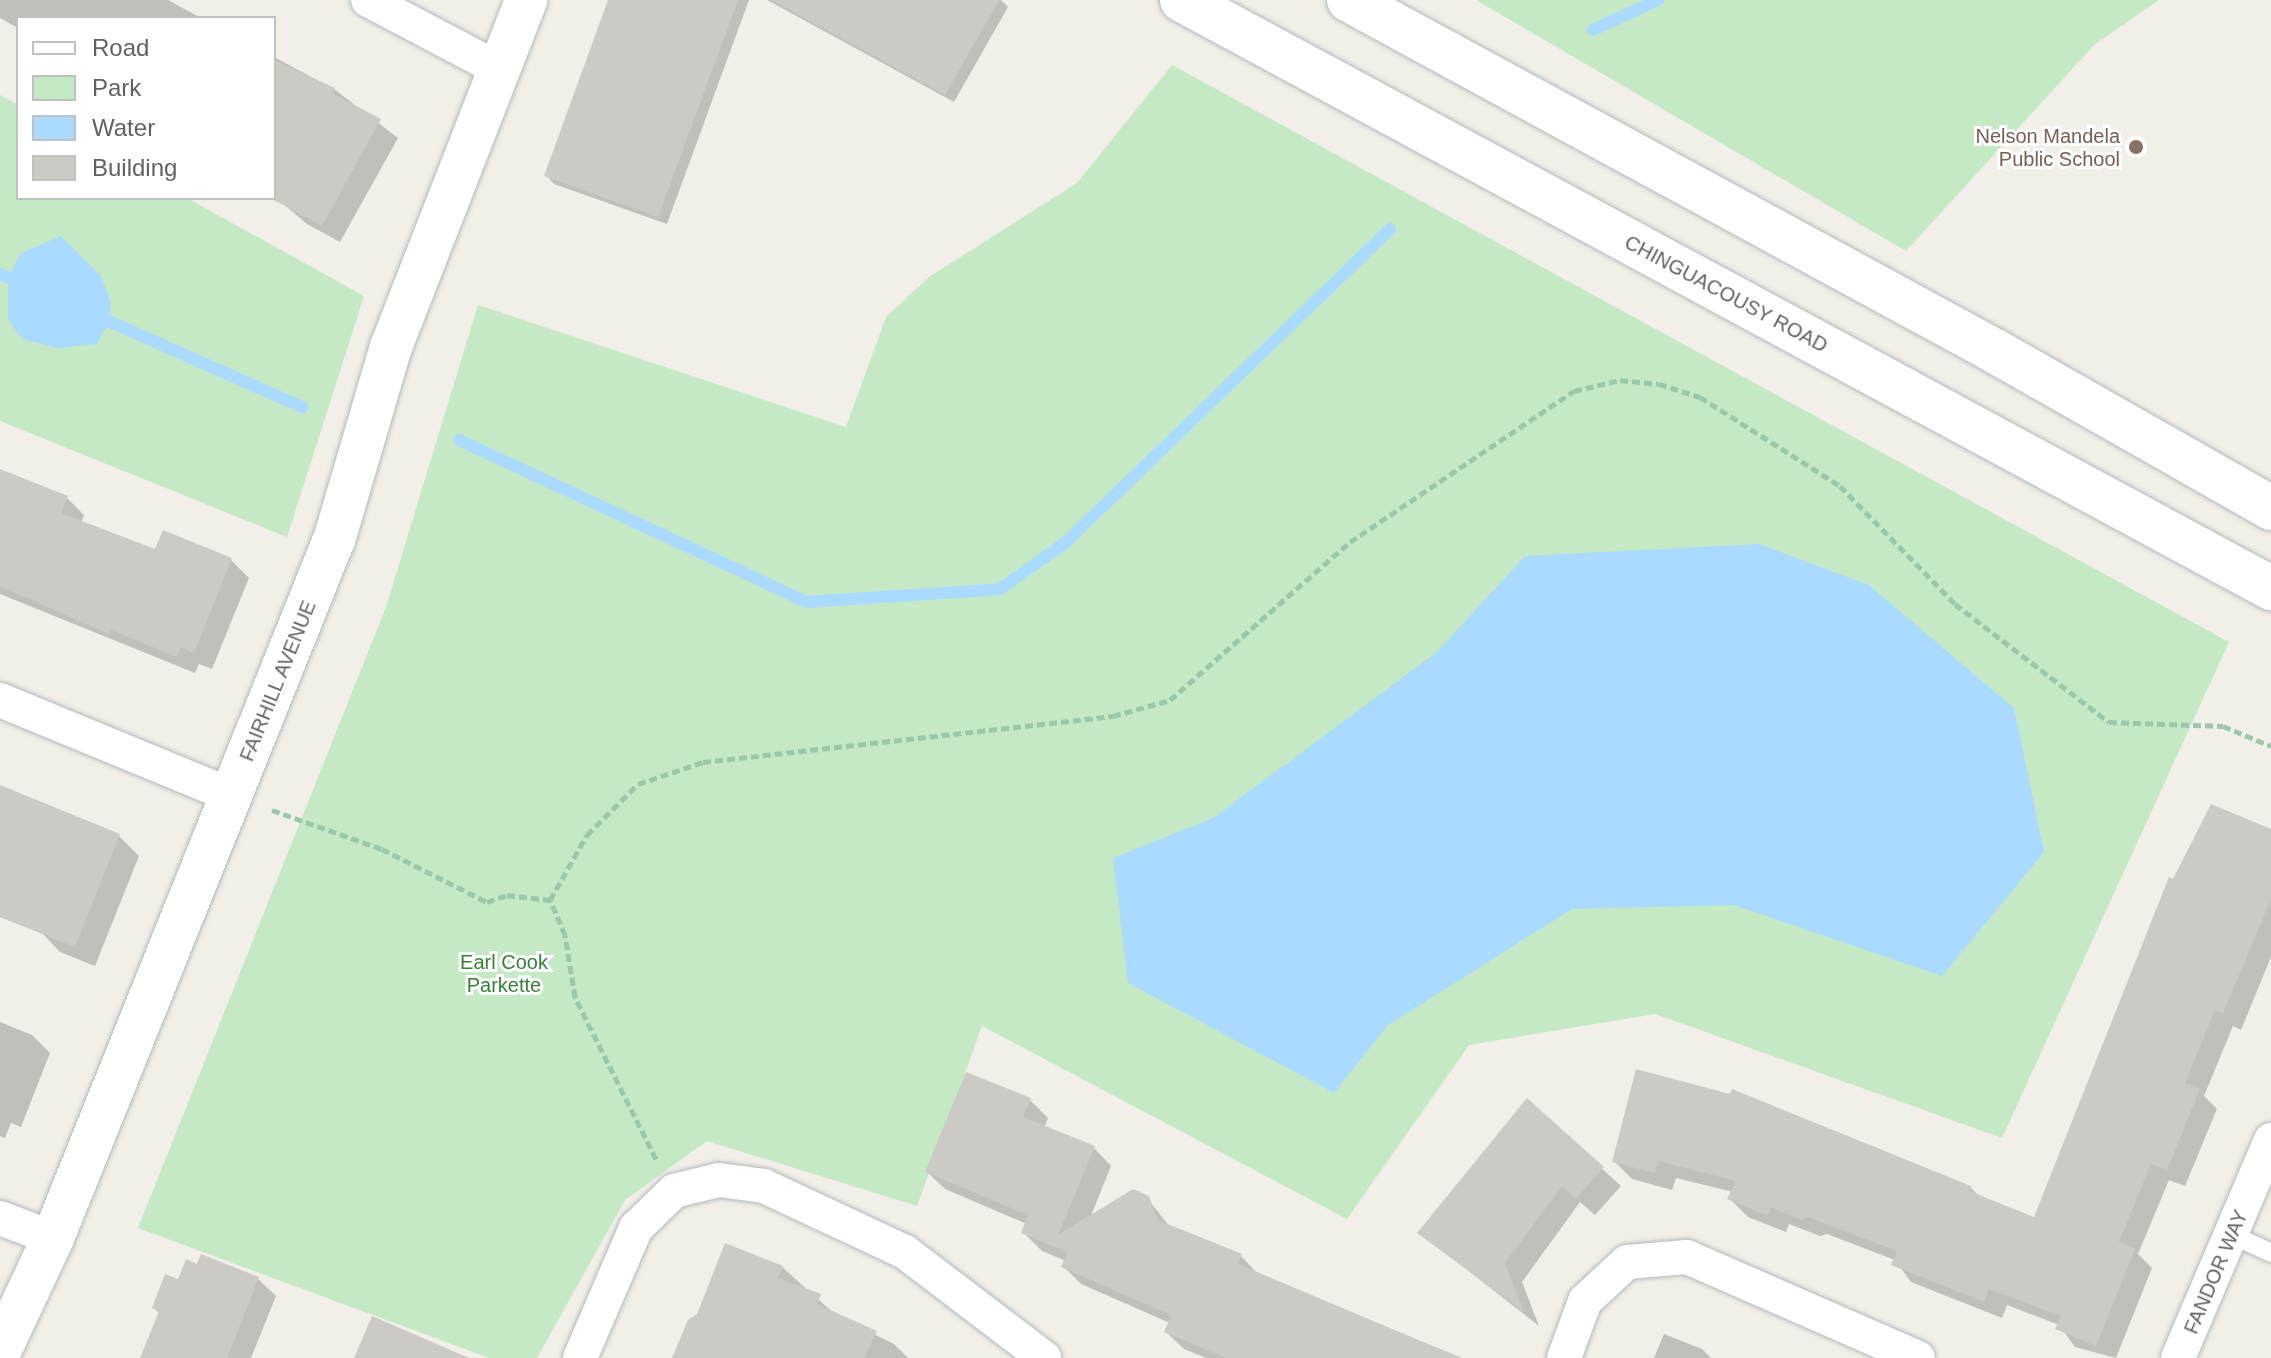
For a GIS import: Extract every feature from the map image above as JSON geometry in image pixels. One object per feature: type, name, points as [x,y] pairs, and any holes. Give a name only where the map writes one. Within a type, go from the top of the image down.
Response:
[{"type":"main road","name":"CHINGUACOUSY ROAD","points":[[1182,0],[2271,588]]},
{"type":"main road","points":[[1349,0],[1993,350],[2271,508]]},
{"type":"street","points":[[368,0],[499,69]]},
{"type":"street","name":"FAIRHILL AVENUE","points":[[0,1351],[53,1238],[335,537],[391,347],[526,0]]},
{"type":"street","points":[[0,700],[233,796]]},
{"type":"street","name":"FANDOR WAY","points":[[2178,1358],[2271,1140]]},
{"type":"street","points":[[580,1358],[636,1228],[674,1191],[719,1180],[778,1193],[905,1252],[1044,1358]]},
{"type":"street","points":[[0,1218],[53,1238]]},
{"type":"street","points":[[1564,1358],[1585,1301],[1627,1262],[1687,1257],[1918,1358]]},
{"type":"lane","points":[[2233,1235],[2271,1253]]},
{"type":"path","points":[[550,900],[587,835],[638,784],[703,762],[1113,716],[1170,700],[1350,542],[1574,391],[1620,380],[1659,384],[1700,397],[1840,486],[1955,604],[2109,722],[2223,726],[2271,746]]},
{"type":"path","points":[[233,796],[382,849],[487,902],[507,895],[550,900]]},
{"type":"path","points":[[550,900],[565,935],[575,997],[625,1107],[674,1191]]},
{"type":"green space","points":[[1476,0],[2159,0],[2095,44],[1906,251]]},
{"type":"green space","name":"Earl Cook Parkette","points":[[1172,65],[2229,642],[2002,1138],[1655,1014],[1469,1045],[1347,1219],[982,1026],[917,1206],[707,1141],[625,1200],[537,1358],[489,1358],[138,1228],[386,607],[478,305],[846,427],[886,317],[929,277],[1077,183]]},
{"type":"green space","points":[[0,95],[16,104],[16,200],[191,200],[364,296],[287,537],[0,421]]},
{"type":"water","points":[[61,236],[101,276],[111,303],[109,322],[97,344],[57,348],[22,339],[8,319],[8,277],[21,253]]},
{"type":"water","points":[[1759,544],[1869,585],[2014,708],[2044,852],[1942,976],[1734,905],[1572,909],[1388,1025],[1334,1093],[1128,983],[1113,858],[1213,818],[1437,652],[1525,556]]},
{"type":"building","points":[[608,0],[738,0],[658,217],[544,176]]},
{"type":"building","points":[[771,0],[999,0],[945,95]]},
{"type":"building","points":[[276,61],[335,88],[332,93],[381,119],[322,226],[274,200]]},
{"type":"building","points":[[0,469],[68,496],[61,513],[155,549],[163,530],[232,558],[194,653],[181,647],[177,657],[111,630],[109,634],[0,586]]},
{"type":"building","points":[[0,785],[120,834],[75,947],[0,917]]},
{"type":"building","points":[[2211,804],[2271,829],[2271,900],[2223,1013],[2215,1010],[2185,1083],[2200,1089],[2167,1170],[2151,1164],[2119,1242],[2135,1249],[2096,1346],[2055,1329],[2061,1316],[1989,1289],[1984,1302],[1891,1265],[1897,1251],[1808,1217],[1801,1220],[1771,1207],[1768,1216],[1727,1199],[1736,1181],[1658,1161],[1655,1173],[1612,1162],[1636,1069],[1730,1094],[1732,1089],[1971,1186],[1969,1191],[2034,1217],[2169,877],[2173,879]]},
{"type":"building","points":[[966,1072],[1031,1098],[1023,1117],[1095,1146],[1058,1235],[1133,1189],[1149,1196],[1158,1220],[1242,1254],[1238,1264],[1461,1358],[1226,1358],[1164,1332],[1171,1315],[1061,1267],[1067,1252],[1021,1233],[1028,1215],[925,1172]]},
{"type":"building","points":[[1527,1098],[1604,1167],[1576,1199],[1562,1186],[1505,1263],[1524,1312],[1417,1233]]},
{"type":"building","points":[[725,1243],[783,1266],[778,1278],[821,1294],[817,1304],[877,1331],[864,1358],[672,1358],[688,1320],[697,1314]]},
{"type":"building","points":[[201,1254],[259,1277],[227,1358],[140,1358],[159,1311],[152,1308],[165,1274],[178,1279],[186,1259],[197,1264]]},
{"type":"building","points":[[372,1316],[469,1358],[354,1358]]},
{"type":"waterway","points":[[1593,30],[1658,0]]},
{"type":"waterway","points":[[459,440],[806,602],[1000,589],[1065,543],[1390,229]]},
{"type":"waterway","points":[[0,274],[23,284]]},
{"type":"waterway","points":[[95,315],[302,407]]},
{"type":"place","name":"Nelson Mandela Public School","points":[[2136,147]]}]
